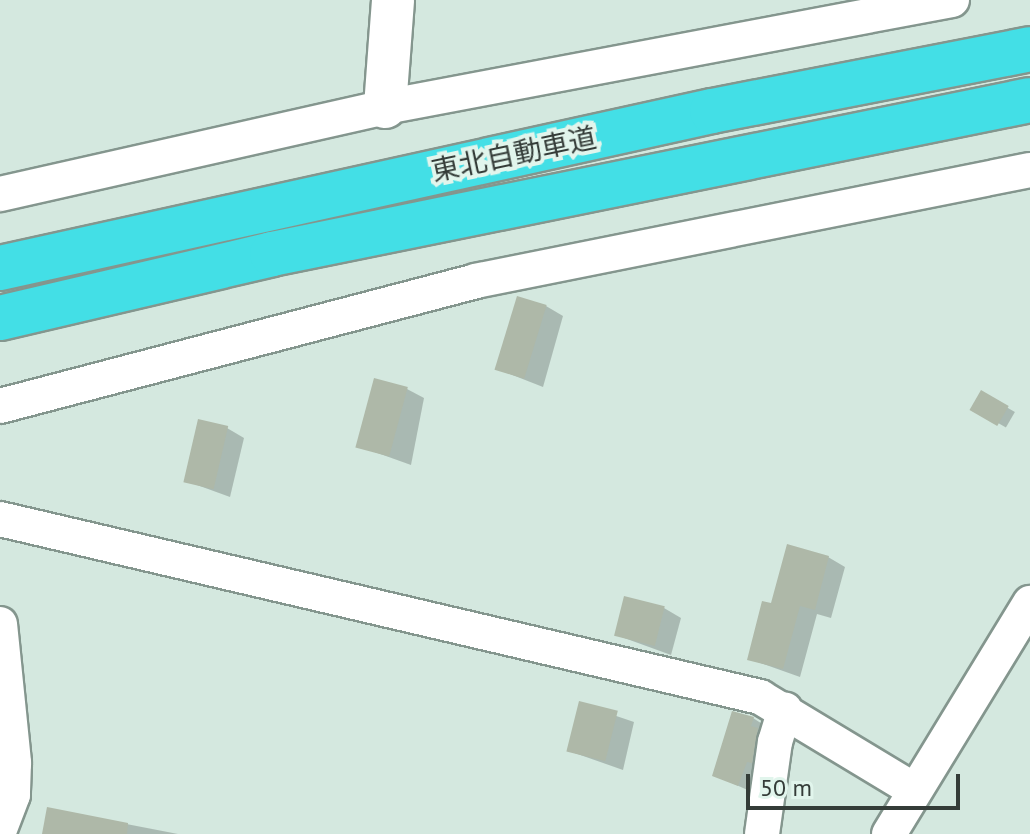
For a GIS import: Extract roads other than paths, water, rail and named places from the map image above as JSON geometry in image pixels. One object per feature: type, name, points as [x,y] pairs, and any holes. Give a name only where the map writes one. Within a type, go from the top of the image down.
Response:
[{"type":"highway","name":"東北自動車道","points":[[0,268],[712,111],[1030,49]]},
{"type":"highway","name":"東北自動車道","points":[[0,318],[272,254],[1030,100]]},
{"type":"street","points":[[385,107],[393,0]]},
{"type":"street","points":[[0,194],[809,13],[952,0]]},
{"type":"street","points":[[0,406],[475,281],[1030,170]]},
{"type":"street","points":[[0,519],[430,616],[760,697],[785,709],[914,790]]},
{"type":"street","points":[[889,834],[1030,603]]},
{"type":"street","points":[[0,624],[14,763],[13,795],[0,829]]},
{"type":"street","points":[[762,834],[775,742],[785,709]]}]
